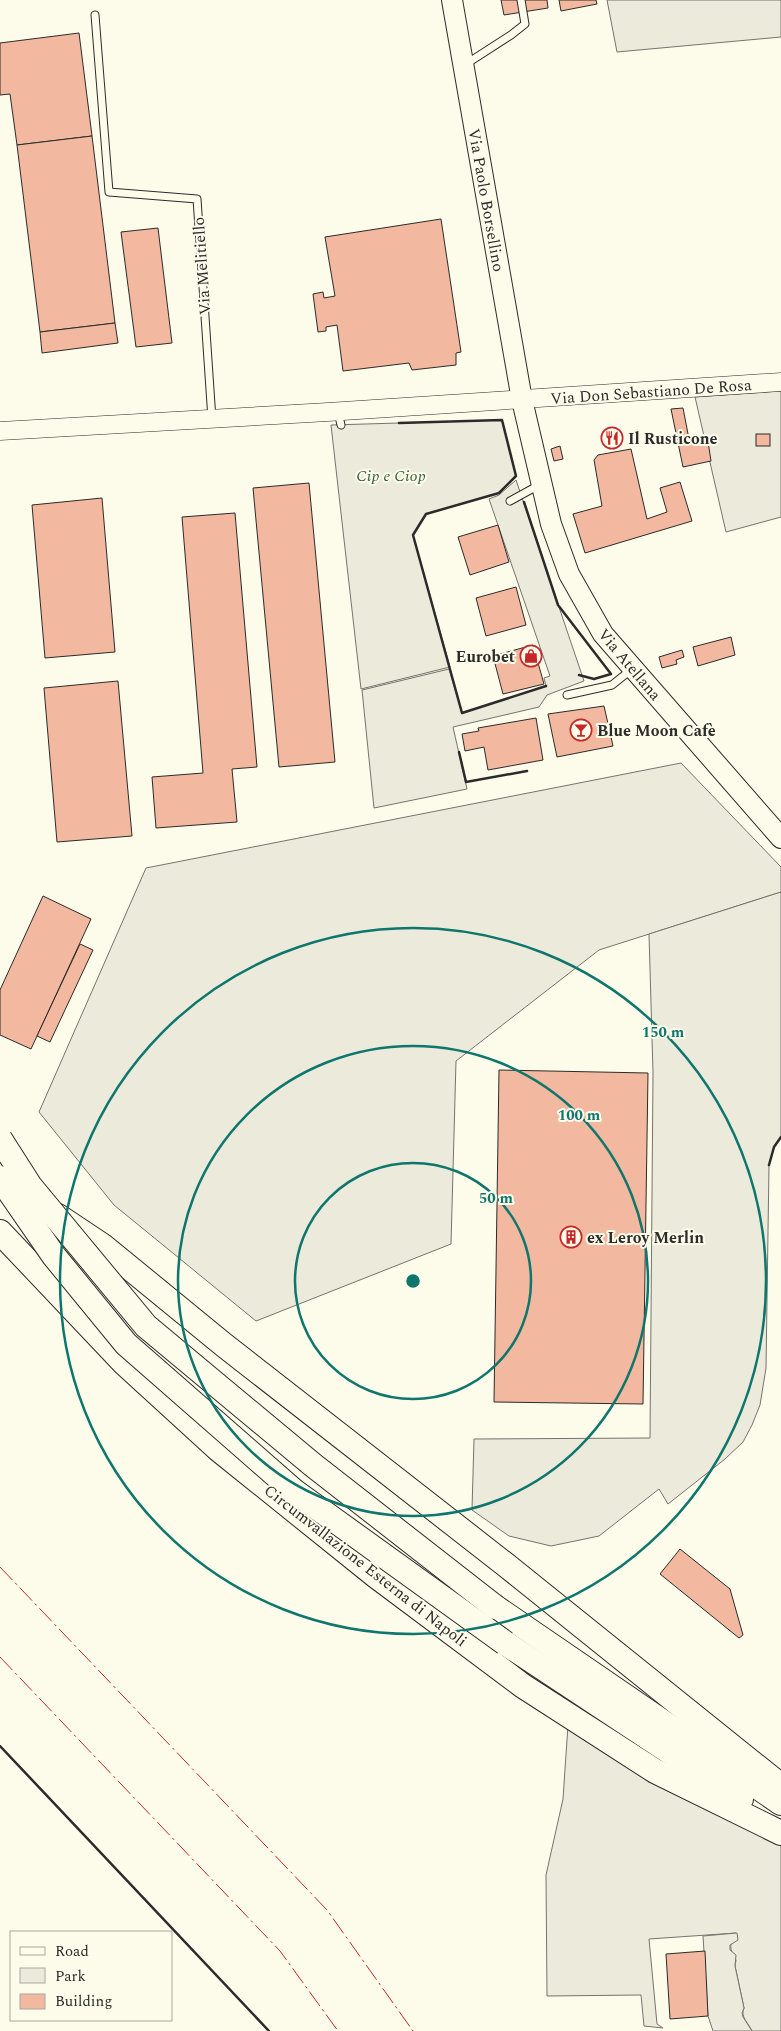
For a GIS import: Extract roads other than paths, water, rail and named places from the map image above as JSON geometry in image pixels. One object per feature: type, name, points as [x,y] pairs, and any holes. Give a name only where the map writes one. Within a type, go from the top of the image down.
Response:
[{"type":"highway","points":[[0,1139],[30,1186],[146,1326],[313,1465],[495,1607],[781,1803]]},
{"type":"highway","points":[[0,1179],[54,1256],[126,1344],[294,1491],[505,1643],[781,1825]]},
{"type":"highway","points":[[0,1179],[103,1246],[224,1345],[506,1565],[781,1786]]},
{"type":"highway","name":"Circumvallazione Esterna di Napoli","points":[[0,1232],[125,1364],[218,1449],[376,1576],[523,1686],[654,1770],[781,1833]]},
{"type":"main road","name":"Via Paolo Borsellino","points":[[452,0],[522,400]]},
{"type":"main road","name":"Via Atellana","points":[[522,400],[551,524],[569,574],[602,634],[781,838]]},
{"type":"street","name":"Via Don Sebastiano De Rosa","points":[[522,400],[781,382]]},
{"type":"street","points":[[0,431],[212,419],[339,418],[522,400]]},
{"type":"lane","points":[[463,65],[525,24],[521,0]]},
{"type":"lane","name":"Via Melitiello","points":[[95,14],[109,192],[196,199],[212,419]]},
{"type":"lane","points":[[510,501],[541,484]]},
{"type":"lane","points":[[567,695],[612,685],[632,669]]},
{"type":"place","name":"Il Rusticone","points":[[612,438]]},
{"type":"place","name":"Eurobet","points":[[531,656]]},
{"type":"place","name":"Blue Moon Cafè","points":[[581,730]]},
{"type":"place","name":"ex Leroy Merlin","points":[[571,1237]]},
{"type":"park label","name":"Cip e Ciop","points":[[391,475]]}]
